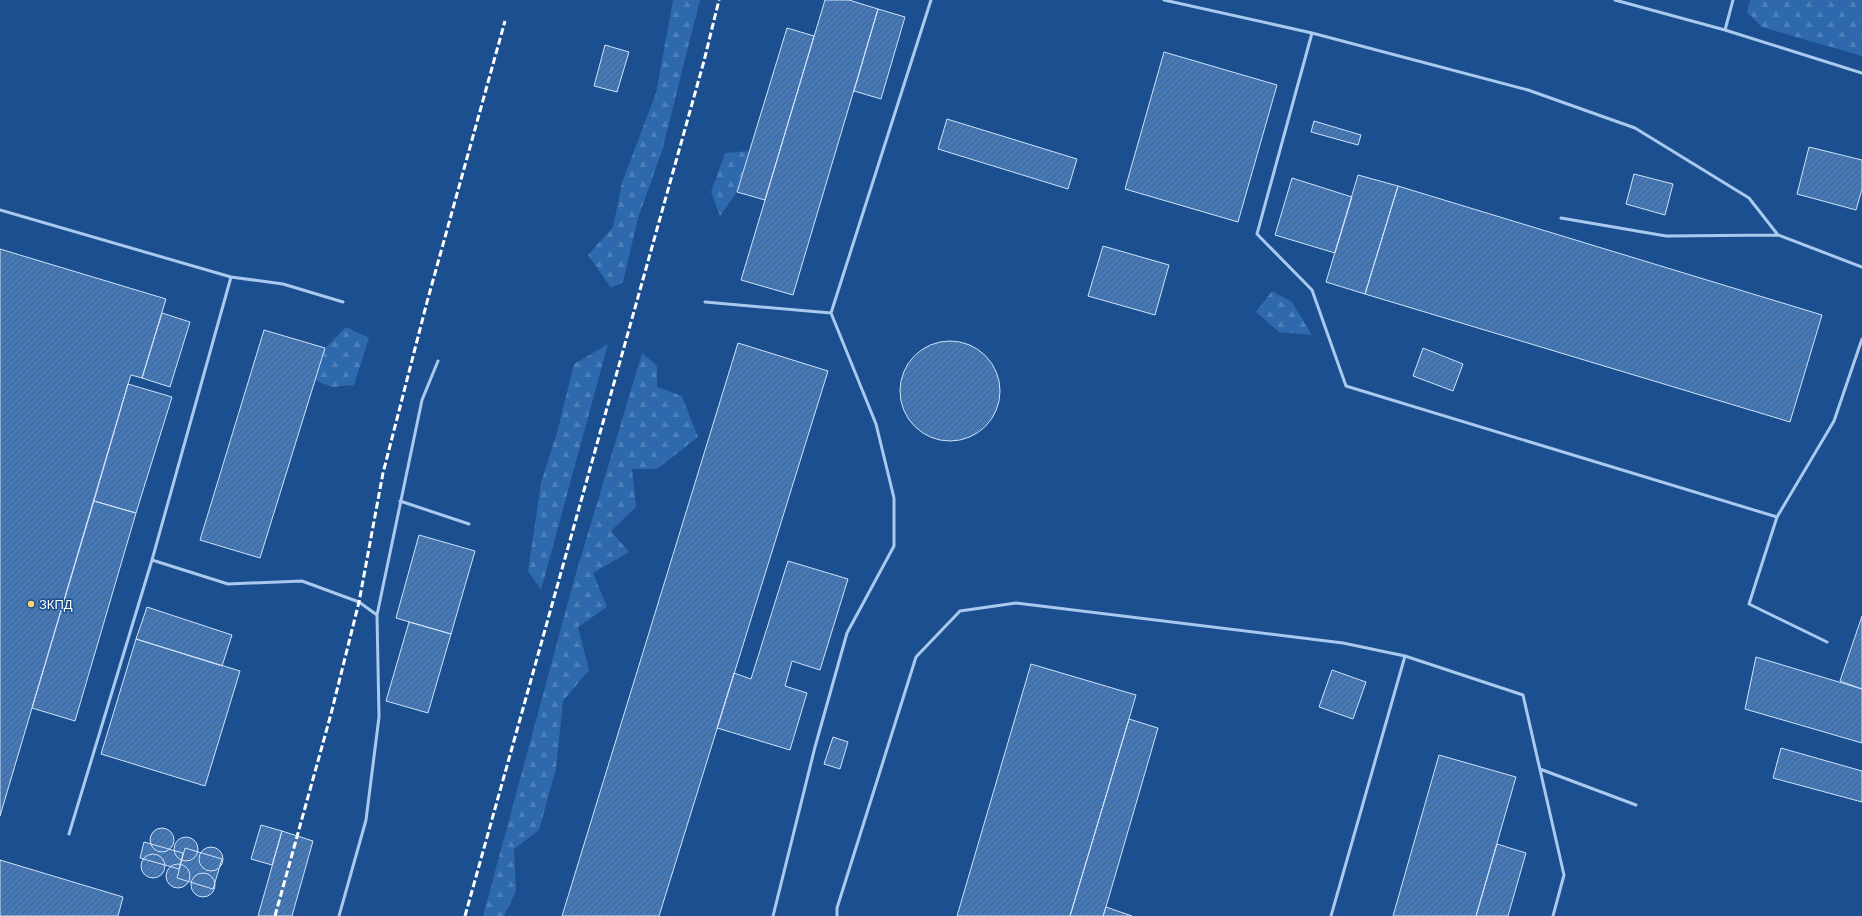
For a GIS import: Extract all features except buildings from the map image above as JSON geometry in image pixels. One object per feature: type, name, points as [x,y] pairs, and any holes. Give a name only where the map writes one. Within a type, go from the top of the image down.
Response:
[{"type":"lane","points":[[773,916],[815,747],[847,633],[894,546],[894,498],[876,424],[831,313],[931,0]]},
{"type":"lane","points":[[1164,0],[1312,33],[1528,90],[1635,128],[1749,198],[1778,235]]},
{"type":"lane","points":[[1615,0],[1725,30],[1862,73]]},
{"type":"lane","points":[[1725,30],[1733,0]]},
{"type":"lane","points":[[1312,33],[1256,234],[1312,290],[1346,386],[1777,517]]},
{"type":"lane","points":[[0,210],[231,277],[283,284],[343,302]]},
{"type":"lane","points":[[1561,218],[1666,236],[1778,235],[1862,267]]},
{"type":"lane","points":[[69,834],[152,560],[231,277]]},
{"type":"lane","points":[[705,302],[831,313]]},
{"type":"lane","points":[[1827,642],[1749,604],[1777,517],[1834,421],[1862,339]]},
{"type":"lane","points":[[339,916],[366,820],[379,717],[377,615],[422,400],[438,361]]},
{"type":"lane","points":[[400,501],[470,524]]},
{"type":"lane","points":[[152,560],[228,584],[302,581],[359,602],[377,615]]},
{"type":"lane","points":[[836,916],[837,908],[916,657],[960,611],[1016,603],[1343,643],[1405,656],[1523,695],[1564,875],[1553,916]]},
{"type":"lane","points":[[1331,916],[1405,656]]},
{"type":"lane","points":[[1540,769],[1636,805]]},
{"type":"green space","points":[[673,0],[700,0],[662,151],[638,218],[623,282],[611,288],[588,255],[613,227],[622,183],[656,93]]},
{"type":"green space","points":[[1750,0],[1862,0],[1862,56],[1762,27],[1747,12]]},
{"type":"green space","points":[[749,151],[737,192],[720,216],[711,192],[725,153]]},
{"type":"green space","points":[[1272,291],[1292,302],[1312,335],[1279,332],[1256,312]]},
{"type":"green space","points":[[346,327],[369,338],[354,385],[332,387],[315,380],[325,348]]},
{"type":"green space","points":[[608,344],[541,590],[528,571],[541,483],[558,429],[574,364]]},
{"type":"green space","points":[[642,353],[657,366],[657,387],[682,396],[698,437],[657,469],[632,469],[636,507],[611,531],[629,552],[593,573],[607,607],[578,627],[589,670],[563,701],[556,769],[539,830],[514,849],[516,891],[504,916],[483,916],[574,580]]},
{"type":"railway","points":[[465,916],[704,61],[719,0]]},
{"type":"railway","points":[[275,916],[331,714],[359,602],[383,473],[427,302],[505,21]]},
{"type":"place","name":"ЗКПД","points":[[31,604]]}]
